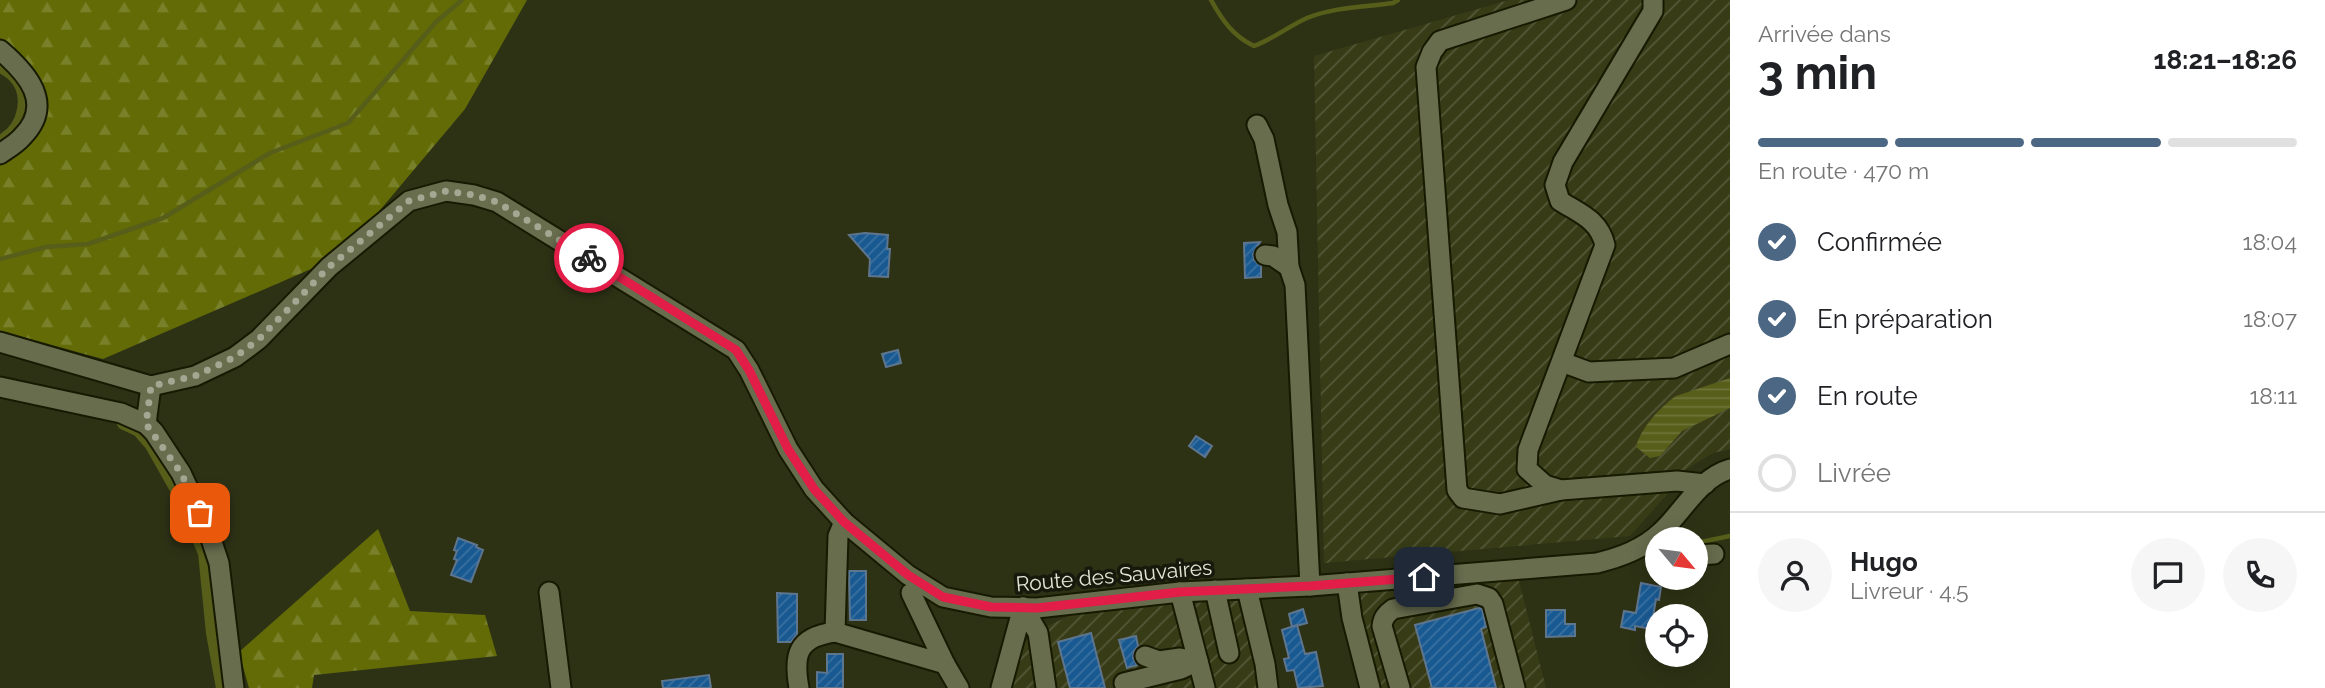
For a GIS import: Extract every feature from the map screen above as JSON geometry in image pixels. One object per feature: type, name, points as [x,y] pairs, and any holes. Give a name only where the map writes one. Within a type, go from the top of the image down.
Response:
[{"type":"street","points":[[1566,0],[1440,41],[1426,67],[1457,490],[1463,498],[1500,504],[1561,490],[1677,481],[1704,484]]},
{"type":"street","points":[[1561,490],[1545,485],[1527,469],[1528,450],[1605,245],[1602,232],[1590,219],[1560,201],[1555,185],[1563,162],[1653,10],[1653,0]]},
{"type":"street","points":[[0,50],[35,88],[37,108],[32,125],[22,138],[0,154]]},
{"type":"street","points":[[1257,125],[1264,139],[1278,205],[1287,232],[1289,267],[1295,285],[1310,586]]},
{"type":"street","name":"Route des Sauvaires","points":[[0,342],[151,386],[195,376],[235,357],[259,339],[329,267],[409,201],[446,191],[497,202],[736,350],[749,370],[788,449],[814,489],[844,522],[908,575],[943,597],[991,607],[1023,607],[1180,592],[1310,586],[1597,563],[1623,557],[1645,546]]},
{"type":"street","points":[[1265,255],[1273,256],[1289,267]]},
{"type":"street","points":[[1562,362],[1589,373],[1674,368],[1730,344]]},
{"type":"street","points":[[146,424],[151,386]]},
{"type":"street","points":[[0,387],[121,413],[146,424],[181,473],[216,553],[234,688]]},
{"type":"street","name":"Route des Sauvaires","points":[[1671,527],[1704,484],[1727,471]]},
{"type":"street","points":[[835,632],[838,536],[844,522]]},
{"type":"street","points":[[1347,583],[1352,618],[1369,685],[1398,681],[1382,626],[1388,613],[1393,609],[1477,594],[1489,598],[1493,604],[1515,688]]},
{"type":"street","points":[[1247,589],[1268,688]]},
{"type":"street","points":[[1215,590],[1229,653]]},
{"type":"street","points":[[549,592],[561,688]]},
{"type":"street","points":[[1180,592],[1205,688]]},
{"type":"street","points":[[911,593],[959,688]]},
{"type":"street","points":[[1001,688],[1023,607]]},
{"type":"street","points":[[1023,607],[1038,633],[1046,688]]},
{"type":"street","points":[[799,688],[796,667],[801,649],[810,640],[826,633],[835,632],[945,664]]},
{"type":"street","points":[[1145,656],[1159,661],[1180,658],[1198,661]]},
{"type":"street","points":[[1124,683],[1181,669],[1198,661]]},
{"type":"shaded area","points":[[1509,0],[1730,0],[1730,449],[1713,453],[1685,470],[1630,536],[1324,563],[1314,56]]},
{"type":"shaded area","points":[[1730,378],[1730,408],[1682,431],[1660,456],[1650,458],[1636,447],[1652,418],[1676,396]]},
{"type":"shaded area","points":[[1519,581],[1546,688],[1373,688],[1380,686],[1352,590]]},
{"type":"shaded area","points":[[1241,598],[1262,688],[1008,688],[1013,660],[1032,633],[1089,607]]},
{"type":"green space","points":[[0,0],[527,0],[465,109],[370,222],[311,269],[103,359],[0,331],[0,159],[45,98],[34,71],[0,42]]},
{"type":"green space","points":[[378,529],[410,611],[485,615],[497,656],[314,675],[312,688],[249,688],[239,652]]},
{"type":"building","points":[[849,235],[888,235],[888,277],[869,276],[870,259]]},
{"type":"building","points":[[1260,242],[1253,254],[1254,260],[1261,266],[1261,277],[1245,278],[1244,243]]},
{"type":"building","points":[[898,350],[901,363],[886,367],[882,354]]},
{"type":"building","points":[[1196,436],[1212,446],[1205,457],[1189,446]]},
{"type":"building","points":[[458,538],[483,550],[471,582],[451,575],[457,560],[454,559],[457,551],[454,550]]},
{"type":"building","points":[[849,571],[866,571],[866,620],[850,620]]},
{"type":"building","points":[[1641,583],[1645,584],[1645,590],[1661,590],[1659,600],[1656,599],[1655,604],[1645,604],[1645,628],[1635,626],[1635,630],[1621,627],[1624,611],[1636,613]]},
{"type":"building","points":[[777,593],[797,594],[797,634],[791,642],[778,642]]},
{"type":"building","points":[[1303,609],[1307,623],[1292,627],[1289,614]]},
{"type":"building","points":[[1482,609],[1486,627],[1481,629],[1496,688],[1432,688],[1415,625]]},
{"type":"building","points":[[1546,610],[1565,610],[1565,624],[1575,624],[1575,636],[1546,637]]},
{"type":"building","points":[[1297,625],[1305,654],[1316,652],[1323,686],[1298,688],[1294,670],[1287,671],[1284,659],[1289,658],[1282,630]]},
{"type":"building","points":[[1091,633],[1105,688],[1070,688],[1058,642]]},
{"type":"building","points":[[1136,636],[1138,646],[1133,658],[1137,665],[1127,668],[1119,640]]},
{"type":"building","points":[[827,654],[843,654],[843,688],[817,688],[817,672],[827,673]]},
{"type":"building","points":[[709,675],[711,688],[663,688],[662,681]]},
{"type":"waterway","points":[[0,259],[46,247],[88,244],[163,218],[270,153],[348,123],[436,22],[462,0]]},
{"type":"waterway","points":[[1211,0],[1229,27],[1254,46],[1317,14],[1393,3],[1398,0]]},
{"type":"waterway","points":[[0,65],[20,83],[25,100],[17,127],[4,140]]},
{"type":"waterway","points":[[124,423],[139,430],[152,445],[183,500],[205,553],[213,633],[223,688]]},
{"type":"waterway","points":[[1708,541],[1730,536]]},
{"type":"way so far","points":[[200,513],[181,473],[146,424],[151,386],[195,376],[235,357],[259,339],[329,267],[409,201],[446,191],[497,202],[589,258]]},
{"type":"route","points":[[589,258],[736,350],[749,370],[788,449],[814,489],[844,522],[908,575],[943,597],[991,607],[1037,608],[1180,592],[1424,577]]}]
